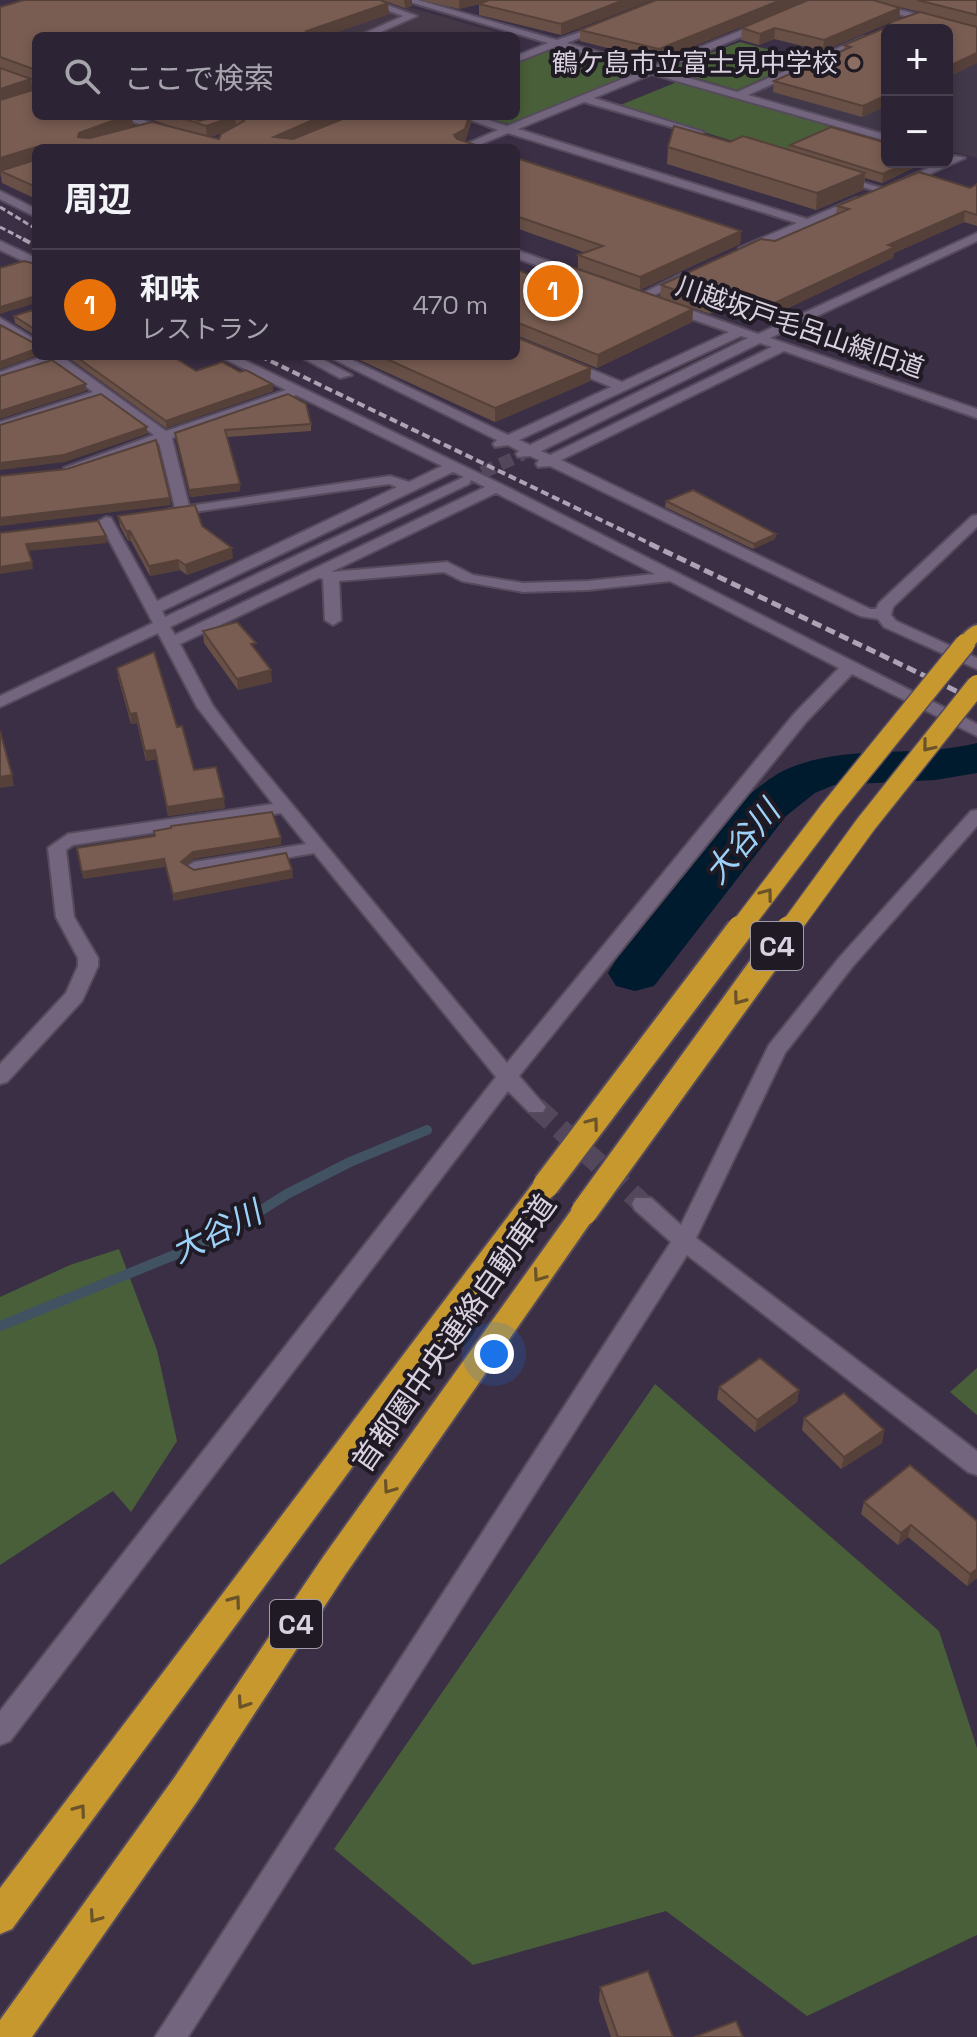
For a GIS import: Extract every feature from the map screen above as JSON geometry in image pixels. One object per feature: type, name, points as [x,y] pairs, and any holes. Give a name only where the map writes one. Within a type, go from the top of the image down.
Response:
[{"type":"highway","name":"首都圏中央連絡自動車道","points":[[0,1917],[830,810],[973,646]]},
{"type":"highway","name":"首都圏中央連絡自動車道","points":[[10,2037],[186,1789],[334,1566],[584,1212],[866,824],[977,685]]},
{"type":"street","points":[[364,0],[412,16],[373,32]]},
{"type":"street","points":[[849,0],[977,32]]},
{"type":"street","points":[[375,32],[412,19],[411,1],[519,32]]},
{"type":"street","points":[[461,15],[478,9]]},
{"type":"street","points":[[520,57],[625,17]]},
{"type":"street","points":[[903,23],[917,17]]},
{"type":"street","points":[[472,144],[780,18]]},
{"type":"street","points":[[520,32],[881,136]]},
{"type":"street","points":[[738,95],[876,35]]},
{"type":"street","points":[[0,73],[32,85]]},
{"type":"street","points":[[584,98],[719,140]]},
{"type":"street","points":[[134,120],[215,144]]},
{"type":"street","points":[[478,120],[806,222]]},
{"type":"street","points":[[128,134],[151,126]]},
{"type":"street","points":[[736,254],[958,158]]},
{"type":"street","points":[[823,172],[883,190]]},
{"type":"street","points":[[5,196],[32,211]]},
{"type":"street","points":[[523,454],[977,237]]},
{"type":"street","points":[[0,245],[31,261]]},
{"type":"street","points":[[520,255],[585,278]]},
{"type":"street","points":[[13,262],[31,261]]},
{"type":"street","points":[[641,297],[693,273]]},
{"type":"street","name":"川越坂戸毛呂山線旧道","points":[[627,292],[977,414]]},
{"type":"street","points":[[4,320],[32,343]]},
{"type":"street","points":[[495,447],[739,332]]},
{"type":"street","points":[[520,344],[622,387]]},
{"type":"street","points":[[314,360],[536,467],[782,347]]},
{"type":"street","points":[[0,376],[45,360]]},
{"type":"street","points":[[58,360],[164,436],[183,511]]},
{"type":"street","points":[[234,360],[496,487],[977,731]]},
{"type":"street","points":[[342,360],[866,613],[883,615],[890,624],[973,646]]},
{"type":"street","points":[[55,472],[296,391]]},
{"type":"street","points":[[0,427],[104,393]]},
{"type":"street","points":[[0,702],[453,466]]},
{"type":"street","points":[[157,515],[390,480],[410,487]]},
{"type":"street","points":[[157,618],[464,481]]},
{"type":"street","points":[[170,643],[325,574],[496,487]]},
{"type":"street","points":[[883,615],[885,606],[977,519]]},
{"type":"street","points":[[105,521],[205,707],[508,1078],[536,1107]]},
{"type":"street","points":[[325,574],[447,567],[460,578],[513,587],[598,585],[673,576]]},
{"type":"street","points":[[325,574],[333,620]]},
{"type":"street","points":[[0,1732],[508,1078],[750,782],[768,755],[850,666]]},
{"type":"street","points":[[0,1077],[75,996],[88,966],[88,958],[65,917],[57,848],[68,840],[285,807]]},
{"type":"street","points":[[170,2037],[684,1241],[776,1050],[846,962],[977,815]]},
{"type":"street","points":[[194,868],[319,847]]},
{"type":"street","points":[[643,1204],[684,1241],[977,1465]]},
{"type":"shaded area","points":[[103,0],[384,0],[495,32],[43,32]]},
{"type":"shaded area","name":"鶴ケ島市立富士見中学校","points":[[953,29],[977,35],[977,158],[953,152]]},
{"type":"shaded area","name":"鶴ケ島市立富士見中学校","points":[[881,37],[881,131],[753,92]]},
{"type":"green space","points":[[740,42],[806,59],[737,90],[667,69]]},
{"type":"green space","points":[[554,49],[564,49],[636,69],[637,72],[520,120],[520,62]]},
{"type":"green space","points":[[677,82],[838,129],[782,156],[618,106]]},
{"type":"green space","points":[[494,120],[520,120],[510,124]]},
{"type":"green space","points":[[119,1249],[157,1350],[177,1441],[131,1512],[113,1491],[0,1565],[0,1297],[70,1265]]},
{"type":"green space","points":[[977,1368],[977,1415],[950,1392]]},
{"type":"green space","points":[[655,1384],[939,1631],[977,1748],[977,1935],[807,2016],[666,1911],[473,1965],[334,1849]]},
{"type":"building","points":[[24,0],[380,0],[388,3],[307,31],[310,32],[32,32],[32,69],[0,57],[0,7]]},
{"type":"building","points":[[489,0],[624,0],[561,24],[479,4]]},
{"type":"building","points":[[656,0],[781,0],[659,49],[580,30]]},
{"type":"building","points":[[808,0],[873,0],[900,8],[824,40],[775,28],[760,34],[742,28]]},
{"type":"building","points":[[917,0],[977,0],[977,15]]},
{"type":"building","points":[[920,12],[977,27],[977,53],[953,64],[953,24],[891,22]]},
{"type":"building","points":[[881,30],[881,98],[863,106],[774,81],[851,47],[844,45]]},
{"type":"building","points":[[0,68],[31,79],[0,89]]},
{"type":"building","points":[[32,90],[32,120],[115,120],[79,133],[78,137],[90,138],[152,122],[219,139],[221,134],[242,120],[313,120],[274,137],[293,139],[340,120],[468,120],[465,129],[454,135],[473,144],[32,144],[32,148],[0,158],[0,100]]},
{"type":"building","points":[[188,120],[223,120],[206,126]]},
{"type":"building","points":[[674,126],[730,142],[743,136],[865,173],[817,193],[668,147]]},
{"type":"building","points":[[831,127],[881,141],[881,168],[896,168],[883,174],[790,145]]},
{"type":"building","points":[[520,159],[741,231],[640,277],[578,255],[603,246],[520,217]]},
{"type":"building","points":[[32,161],[32,185],[0,171]]},
{"type":"building","points":[[919,172],[970,188],[977,184],[977,215],[965,211],[888,245],[895,247],[766,307],[747,307],[722,298],[711,303],[661,285],[761,239],[775,241],[849,209],[837,206]]},
{"type":"building","points":[[24,261],[32,263],[32,297],[0,307],[0,268]]},
{"type":"building","points":[[560,263],[693,309],[598,355],[520,324],[520,271],[530,275]]},
{"type":"building","points":[[32,310],[32,327],[14,316]]},
{"type":"building","points":[[0,325],[32,342],[32,350],[0,362]]},
{"type":"building","points":[[520,339],[591,368],[495,408],[389,360],[520,360]]},
{"type":"building","points":[[52,360],[86,384],[0,411],[0,376]]},
{"type":"building","points":[[81,360],[178,360],[196,371],[222,362],[272,384],[166,421]]},
{"type":"building","points":[[101,394],[147,427],[64,455],[0,463],[0,425]]},
{"type":"building","points":[[288,394],[306,404],[311,424],[225,430],[240,484],[189,490],[175,433]]},
{"type":"building","points":[[156,440],[170,498],[0,518],[0,476],[67,469]]},
{"type":"building","points":[[693,490],[776,534],[754,544],[666,501]]},
{"type":"building","points":[[195,505],[202,526],[232,548],[185,565],[178,560],[149,566],[118,516]]},
{"type":"building","points":[[98,521],[106,536],[26,544],[32,562],[0,567],[0,533]]},
{"type":"building","points":[[237,622],[256,643],[251,644],[271,670],[237,679],[203,631]]},
{"type":"building","points":[[154,652],[177,727],[182,726],[194,770],[216,767],[224,798],[167,807],[155,750],[145,751],[136,713],[130,714],[117,668]]},
{"type":"building","points":[[0,731],[12,775],[0,777]]},
{"type":"building","points":[[272,812],[281,838],[193,852],[181,862],[194,870],[286,853],[292,870],[173,894],[164,859],[82,872],[77,848],[155,836],[154,831],[171,826]]},
{"type":"building","points":[[760,1358],[799,1390],[757,1420],[719,1387]]},
{"type":"building","points":[[844,1393],[884,1430],[844,1457],[804,1418]]},
{"type":"building","points":[[910,1465],[977,1521],[977,1569],[970,1574],[911,1525],[901,1533],[864,1502]]},
{"type":"building","points":[[648,1971],[673,2037],[618,2037],[600,1987]]},
{"type":"building","points":[[736,2021],[743,2037],[694,2037]]},
{"type":"waterway","name":"大谷川","points":[[635,973],[768,805],[798,783],[827,771],[847,768],[935,765],[977,758]]},
{"type":"waterway","name":"大谷川","points":[[0,1326],[221,1236],[287,1194],[350,1162],[427,1130]]},
{"type":"tunnel","points":[[464,481],[523,454]]},
{"type":"tunnel","points":[[536,1107],[643,1204]]},
{"type":"railway","points":[[0,207],[32,227]]},
{"type":"railway","points":[[0,227],[27,241]]},
{"type":"railway","points":[[23,239],[32,244]]},
{"type":"railway","points":[[268,360],[655,546]]},
{"type":"railway","points":[[650,544],[977,701]]},
{"type":"place","name":"鶴ケ島市立富士見中学校","points":[[854,63]]},
{"type":"place","name":"和味","points":[[553,291]]}]
